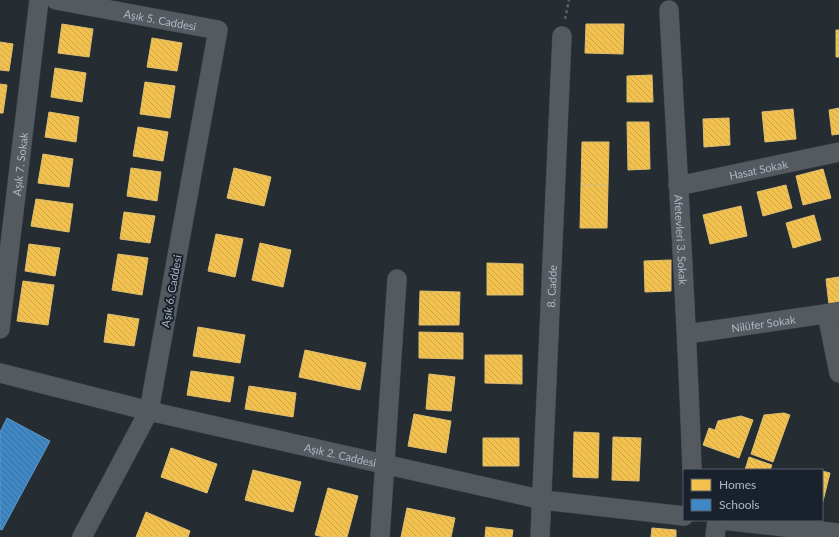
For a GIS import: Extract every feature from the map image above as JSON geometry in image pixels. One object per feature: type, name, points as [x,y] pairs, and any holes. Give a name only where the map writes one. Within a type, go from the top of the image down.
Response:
[{"type":"street","name":"Aşık 7. Sokak","points":[[0,329],[39,0]]},
{"type":"street","name":"Aşık 5. Caddesi","points":[[56,0],[218,30]]},
{"type":"street","name":"Afetevleri 3. Sokak","points":[[669,10],[687,334],[692,469]]},
{"type":"street","name":"Aşık 6. Caddesi","points":[[82,537],[149,411],[218,30]]},
{"type":"street","name":"8. Cadde","points":[[540,537],[543,500],[562,36]]},
{"type":"street","name":"Hasat Sokak","points":[[678,186],[839,152]]},
{"type":"street","points":[[380,537],[397,279]]},
{"type":"street","name":"Nilüfer Sokak","points":[[687,334],[833,313]]},
{"type":"street","points":[[833,313],[839,373]]},
{"type":"street","name":"Aşık 2. Caddesi","points":[[0,373],[149,411],[543,500],[683,516]]},
{"type":"street","points":[[715,537],[717,521]]},
{"type":"street","points":[[731,521],[839,533]]},
{"type":"building: Homes","points":[[62,24],[93,29],[89,57],[58,53]]},
{"type":"building: Homes","points":[[586,24],[624,24],[623,54],[585,53]]},
{"type":"building: Homes","points":[[836,30],[839,30],[839,57],[836,57]]},
{"type":"building: Homes","points":[[152,38],[182,43],[177,71],[147,67]]},
{"type":"building: Homes","points":[[0,42],[13,44],[9,71],[0,70]]},
{"type":"building: Homes","points":[[55,68],[86,73],[82,102],[51,97]]},
{"type":"building: Homes","points":[[652,75],[653,102],[627,102],[627,76]]},
{"type":"building: Homes","points":[[145,82],[175,86],[170,118],[140,114]]},
{"type":"building: Homes","points":[[0,84],[7,85],[3,113],[0,113]]},
{"type":"building: Homes","points":[[839,108],[839,134],[832,135],[829,110]]},
{"type":"building: Homes","points":[[793,109],[796,139],[765,142],[762,112]]},
{"type":"building: Homes","points":[[49,112],[79,117],[76,142],[45,137]]},
{"type":"building: Homes","points":[[729,118],[730,145],[704,147],[703,119]]},
{"type":"building: Homes","points":[[627,122],[649,122],[650,169],[628,170]]},
{"type":"building: Homes","points":[[138,127],[168,132],[163,161],[133,156]]},
{"type":"building: Homes","points":[[582,142],[609,142],[608,185],[581,185]]},
{"type":"building: Homes","points":[[43,154],[73,159],[69,187],[38,183]]},
{"type":"building: Homes","points":[[131,168],[161,172],[157,201],[127,196]]},
{"type":"building: Homes","points":[[234,168],[271,177],[264,206],[227,198]]},
{"type":"building: Homes","points":[[823,169],[831,198],[803,205],[796,176]]},
{"type":"building: Homes","points":[[581,185],[608,185],[607,228],[580,228]]},
{"type":"building: Homes","points":[[786,185],[792,208],[763,216],[757,192]]},
{"type":"building: Homes","points":[[36,199],[73,204],[69,232],[31,226]]},
{"type":"building: Homes","points":[[741,206],[747,236],[710,244],[703,215]]},
{"type":"building: Homes","points":[[124,212],[155,216],[150,243],[120,239]]},
{"type":"building: Homes","points":[[814,215],[821,240],[793,248],[786,223]]},
{"type":"building: Homes","points":[[216,234],[243,239],[235,277],[208,271]]},
{"type":"building: Homes","points":[[260,243],[291,250],[283,287],[252,280]]},
{"type":"building: Homes","points":[[29,244],[60,248],[55,276],[25,271]]},
{"type":"building: Homes","points":[[118,254],[148,258],[142,295],[112,290]]},
{"type":"building: Homes","points":[[671,260],[671,291],[645,292],[644,261]]},
{"type":"building: Homes","points":[[487,263],[523,264],[523,295],[487,295]]},
{"type":"building: Homes","points":[[839,277],[839,304],[829,305],[826,279]]},
{"type":"building: Homes","points":[[23,281],[54,285],[48,325],[17,321]]},
{"type":"building: Homes","points":[[420,291],[460,292],[459,325],[419,325]]},
{"type":"building: Homes","points":[[108,314],[139,319],[134,346],[104,342]]},
{"type":"building: Homes","points":[[198,327],[245,335],[240,363],[193,356]]},
{"type":"building: Homes","points":[[419,332],[463,333],[463,359],[419,358]]},
{"type":"building: Homes","points":[[305,350],[366,363],[360,390],[299,377]]},
{"type":"building: Homes","points":[[485,355],[522,355],[522,384],[485,383]]},
{"type":"building: Homes","points":[[191,371],[234,377],[230,402],[187,395]]},
{"type":"building: Homes","points":[[429,374],[455,377],[451,411],[426,409]]},
{"type":"building: Homes","points":[[249,386],[296,393],[293,417],[245,409]]},
{"type":"building: Homes","points":[[784,413],[790,415],[773,462],[751,454],[764,415]]},
{"type":"building: Homes","points":[[414,414],[451,421],[446,453],[408,446]]},
{"type":"building: Homes","points":[[741,416],[753,420],[739,458],[703,445],[709,428],[715,430],[718,421]]},
{"type":"building: Homes","points":[[574,432],[599,433],[598,478],[573,477]]},
{"type":"building: Homes","points":[[613,437],[641,438],[639,481],[612,480]]},
{"type":"building: Homes","points":[[483,438],[519,438],[519,466],[483,466]]},
{"type":"building: Homes","points":[[171,448],[217,464],[207,493],[161,477]]},
{"type":"building: Homes","points":[[749,457],[772,465],[770,469],[745,469]]},
{"type":"building: Homes","points":[[253,470],[301,482],[293,512],[245,500]]},
{"type":"building: Homes","points":[[823,471],[830,473],[823,501]]},
{"type":"building: Homes","points":[[328,488],[358,496],[347,537],[324,537],[315,535]]},
{"type":"building: Homes","points":[[407,508],[455,518],[451,537],[401,537]]},
{"type":"building: Homes","points":[[146,512],[190,531],[188,537],[136,537]]},
{"type":"building: Homes","points":[[486,527],[513,530],[512,537],[485,537]]},
{"type":"building: Homes","points":[[652,528],[676,530],[676,537],[651,537]]},
{"type":"building: Schools","points":[[7,418],[50,441],[2,530],[0,529],[0,432]]}]
